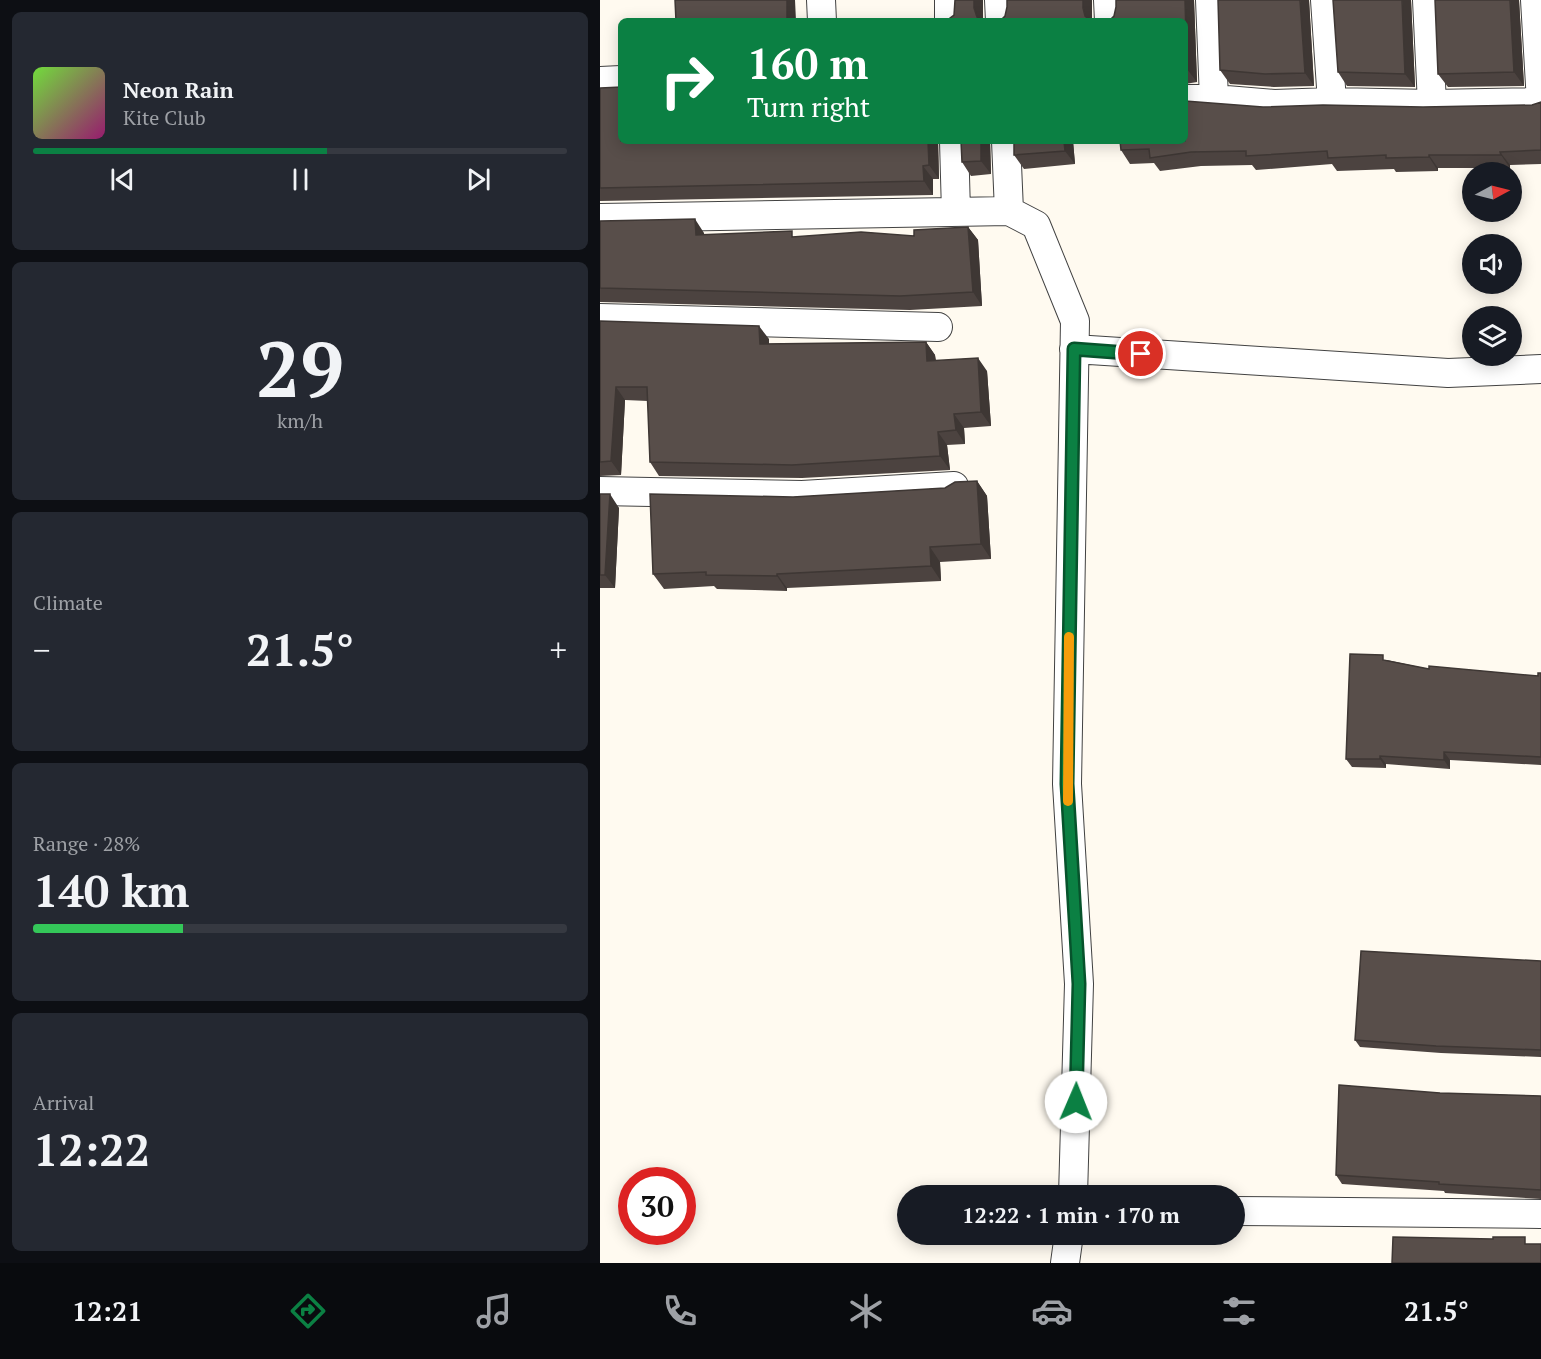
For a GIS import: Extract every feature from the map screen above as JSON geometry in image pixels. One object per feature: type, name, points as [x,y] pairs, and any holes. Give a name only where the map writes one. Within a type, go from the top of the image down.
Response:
[{"type":"street","points":[[821,0],[822,18]]},
{"type":"street","points":[[948,0],[949,18]]},
{"type":"street","points":[[999,0],[1000,18]]},
{"type":"street","points":[[1108,0],[1109,18]]},
{"type":"street","points":[[1210,0],[1214,99]]},
{"type":"street","points":[[1325,0],[1332,102]]},
{"type":"street","points":[[1427,0],[1432,104]]},
{"type":"street","points":[[1188,99],[1274,104],[1541,102],[1535,0]]},
{"type":"street","points":[[600,81],[618,80]]},
{"type":"street","points":[[954,144],[956,212]]},
{"type":"street","points":[[1006,144],[1010,211]]},
{"type":"street","points":[[600,218],[1010,211],[1036,225],[1075,321],[1067,784],[1079,984],[1073,1185]]},
{"type":"street","points":[[600,318],[938,327]]},
{"type":"street","points":[[1074,349],[1448,373],[1541,369]]},
{"type":"street","points":[[600,491],[802,495],[954,486]]},
{"type":"street","points":[[1245,1211],[1541,1214]]},
{"type":"street","points":[[1065,1263],[1067,1245]]},
{"type":"building","points":[[675,0],[787,0],[787,18],[676,18]]},
{"type":"building","points":[[955,0],[974,0],[974,8],[978,18],[950,18],[954,15]]},
{"type":"building","points":[[1007,0],[1083,0],[1083,8],[1087,18],[1003,18]]},
{"type":"building","points":[[1116,0],[1185,0],[1186,18],[1112,18]]},
{"type":"building","points":[[1218,0],[1300,0],[1305,73],[1265,74],[1220,70]]},
{"type":"building","points":[[1333,0],[1402,0],[1405,74],[1338,72]]},
{"type":"building","points":[[1435,0],[1510,0],[1514,72],[1438,74]]},
{"type":"building","points":[[618,87],[618,144],[928,144],[929,165],[923,166],[924,181],[600,188],[600,88]]},
{"type":"building","points":[[1188,101],[1263,107],[1323,105],[1423,107],[1532,105],[1541,102],[1541,150],[1500,152],[1501,155],[1429,155],[1429,157],[1386,158],[1386,155],[1328,158],[1327,151],[1246,156],[1246,151],[1191,152],[1150,158],[1149,149],[1121,150],[1120,144],[1188,144]]},
{"type":"building","points":[[961,144],[981,144],[981,161],[962,162]]},
{"type":"building","points":[[1014,144],[1064,144],[1065,151],[1014,155]]},
{"type":"building","points":[[695,219],[696,235],[792,231],[792,237],[861,232],[914,236],[914,230],[968,227],[973,292],[900,296],[600,288],[600,221]]},
{"type":"building","points":[[600,321],[759,326],[760,344],[926,342],[927,361],[978,358],[981,412],[954,414],[956,430],[938,432],[940,456],[792,465],[650,462],[647,387],[616,387],[611,461],[600,462]]},
{"type":"building","points":[[977,481],[981,544],[930,547],[931,566],[777,574],[777,576],[706,575],[706,572],[653,574],[650,494],[793,497],[945,488],[955,482]]},
{"type":"building","points":[[600,494],[610,494],[605,575],[600,575]]},
{"type":"building","points":[[1350,654],[1383,655],[1383,660],[1429,669],[1429,666],[1538,676],[1538,673],[1541,673],[1541,757],[1444,752],[1444,760],[1380,756],[1380,759],[1346,759]]},
{"type":"building","points":[[1361,951],[1541,961],[1541,1050],[1355,1040]]},
{"type":"building","points":[[1339,1085],[1440,1093],[1541,1096],[1541,1190],[1336,1175]]},
{"type":"building","points":[[1393,1237],[1493,1239],[1493,1237],[1525,1237],[1525,1244],[1541,1244],[1541,1263],[1392,1263]]},
{"type":"slow traffic","points":[[1068,801],[1069,637]]},
{"type":"route","points":[[1076,1102],[1079,984],[1067,784],[1074,349],[1141,354]]}]
